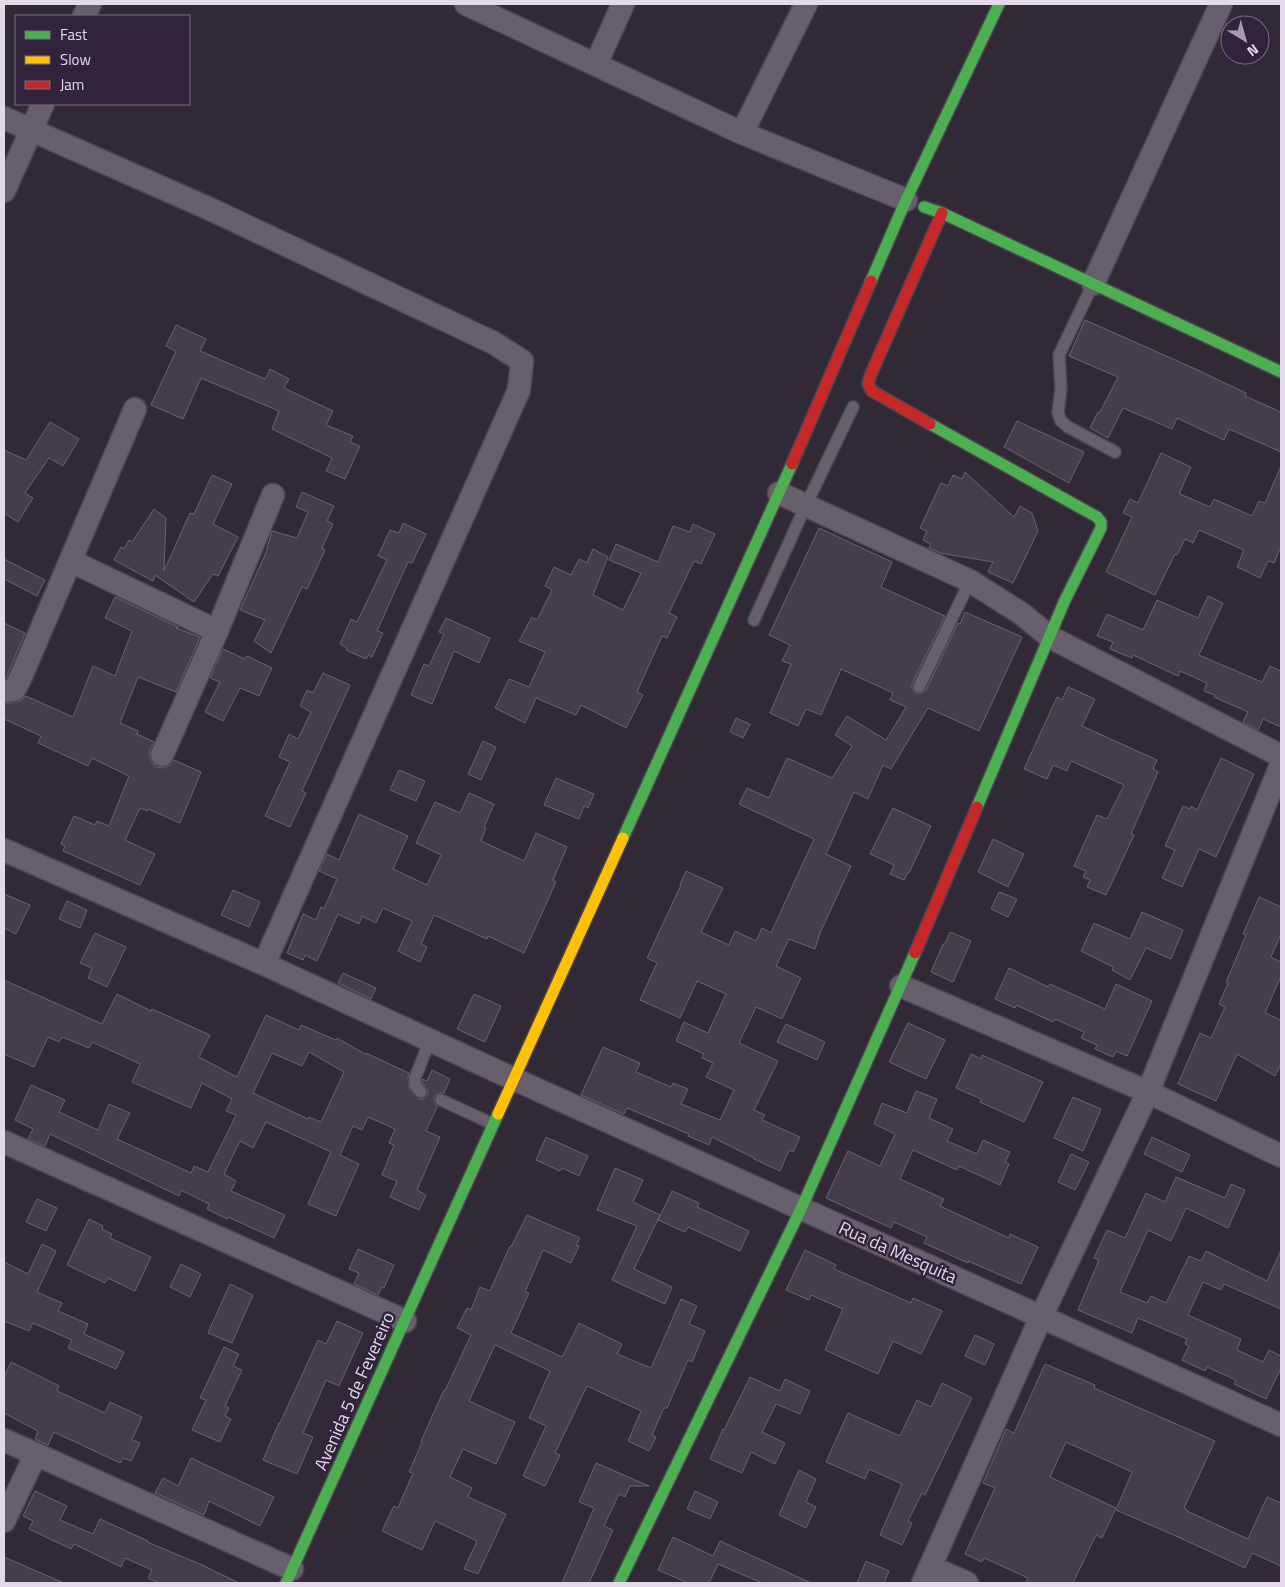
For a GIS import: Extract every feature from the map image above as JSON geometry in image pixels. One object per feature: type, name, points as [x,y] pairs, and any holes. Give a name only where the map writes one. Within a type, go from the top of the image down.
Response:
[{"type":"street","points":[[466,4],[742,133],[942,213],[1281,372]]},
{"type":"street","points":[[596,64],[623,4]]},
{"type":"street","points":[[742,133],[806,4]]},
{"type":"street","points":[[906,200],[999,4]]},
{"type":"street","points":[[1093,284],[1221,4]]},
{"type":"street","points":[[4,191],[44,105]]},
{"type":"street","points":[[4,118],[210,209],[494,343],[522,362],[519,390],[264,964]]},
{"type":"street","name":"Avenida 5 de Fevereiro","points":[[289,1576],[779,493],[906,200]]},
{"type":"street","points":[[619,1583],[801,1209],[902,986],[1065,600],[1101,528],[1101,522],[1097,517],[872,391],[868,384],[942,213]]},
{"type":"street","points":[[4,691],[14,690],[20,679],[135,409]]},
{"type":"street","points":[[779,493],[970,581],[1022,614],[1050,637],[1281,756]]},
{"type":"street","points":[[162,756],[217,631],[273,495]]},
{"type":"street","points":[[71,561],[217,631]]},
{"type":"street","points":[[967,1583],[927,1575],[1041,1317],[1148,1092],[1281,765]]},
{"type":"street","name":"Rua da Mesquita","points":[[4,850],[264,964],[1281,1426]]},
{"type":"street","points":[[902,986],[1148,1092],[1281,1156]]},
{"type":"street","points":[[4,1142],[405,1321]]},
{"type":"street","points":[[4,1440],[289,1576]]},
{"type":"street","points":[[4,1521],[36,1454]]},
{"type":"lane","points":[[1093,284],[1059,355],[1061,389],[1058,413],[1061,421],[1068,427],[1114,452]]},
{"type":"lane","points":[[754,620],[852,407]]},
{"type":"lane","points":[[919,687],[970,581]]},
{"type":"lane","points":[[421,1092],[416,1086],[415,1078],[430,1040]]},
{"type":"lane","points":[[440,1100],[493,1124]]},
{"type":"building","points":[[1085,320],[1191,367],[1246,393],[1245,396],[1281,412],[1281,452],[1229,429],[1224,440],[1177,418],[1172,429],[1123,408],[1108,438],[1090,428],[1118,377],[1069,356]]},
{"type":"building","points":[[176,325],[206,339],[200,351],[265,379],[270,369],[289,379],[284,388],[333,411],[326,425],[353,436],[350,442],[360,446],[345,479],[326,471],[332,458],[272,429],[279,411],[201,378],[183,419],[151,405],[176,351],[166,346]]},
{"type":"building","points":[[1017,421],[1084,452],[1069,483],[1004,447]]},
{"type":"building","points":[[50,422],[79,439],[63,466],[49,458],[25,493],[33,498],[18,522],[4,513],[4,450],[26,460]]},
{"type":"building","points":[[1161,453],[1191,467],[1180,494],[1210,507],[1214,499],[1252,516],[1259,501],[1265,503],[1281,466],[1281,546],[1274,563],[1268,561],[1260,578],[1237,567],[1244,550],[1199,530],[1193,543],[1185,539],[1177,555],[1175,554],[1155,595],[1106,572],[1132,517],[1123,513],[1130,499],[1138,503]]},
{"type":"building","points":[[965,472],[1014,517],[1020,506],[1032,513],[1038,531],[1013,583],[988,572],[993,562],[940,553],[929,548],[931,544],[923,540],[927,531],[920,528],[941,483],[948,486],[953,475],[962,479]]},
{"type":"building","points":[[212,475],[232,484],[213,524],[238,537],[218,576],[213,574],[194,602],[155,575],[153,581],[114,560],[121,547],[124,549],[129,540],[132,542],[154,509],[166,518],[164,571],[190,513],[194,514]]},
{"type":"building","points":[[302,492],[334,506],[327,521],[333,524],[322,548],[325,550],[307,589],[302,587],[271,653],[254,641],[265,620],[240,610],[265,555],[272,531],[297,538],[308,512],[296,507]]},
{"type":"building","points":[[403,523],[426,534],[412,563],[408,562],[377,631],[383,633],[372,657],[368,655],[366,659],[346,650],[347,648],[340,644],[351,619],[357,622],[387,560],[378,556],[390,530],[399,533]]},
{"type":"building","points":[[693,524],[715,534],[701,564],[694,561],[669,613],[677,617],[667,638],[662,636],[637,692],[643,695],[626,728],[581,705],[576,715],[536,698],[525,723],[495,708],[509,679],[529,687],[545,652],[519,641],[532,617],[537,620],[552,590],[545,586],[554,567],[571,575],[579,559],[587,563],[593,549],[608,557],[593,595],[623,610],[641,573],[609,560],[616,544],[658,562],[673,526],[690,532]]},
{"type":"building","points":[[819,528],[892,562],[881,587],[945,616],[912,684],[915,693],[920,694],[926,690],[965,612],[1022,637],[979,731],[928,708],[891,769],[883,765],[868,799],[854,792],[826,854],[851,866],[820,933],[815,949],[789,939],[776,966],[801,978],[782,1019],[756,1007],[739,1043],[778,1061],[754,1110],[765,1115],[762,1120],[800,1137],[793,1152],[789,1150],[780,1171],[712,1137],[709,1145],[688,1136],[689,1134],[627,1108],[624,1114],[581,1095],[603,1047],[640,1063],[636,1072],[671,1087],[673,1083],[688,1089],[681,1104],[720,1120],[734,1090],[706,1077],[713,1063],[702,1058],[704,1054],[676,1041],[684,1022],[708,1033],[726,994],[697,981],[680,1018],[640,1000],[657,963],[647,958],[680,884],[686,871],[723,888],[701,932],[729,945],[735,931],[756,941],[762,928],[771,933],[814,839],[739,804],[747,788],[769,798],[787,758],[832,778],[852,746],[835,735],[847,716],[886,740],[906,707],[890,700],[893,693],[841,669],[821,715],[806,709],[798,726],[770,713],[791,664],[782,661],[790,645],[769,635]]},
{"type":"building","points":[[4,559],[45,580],[37,596],[4,579]]},
{"type":"building","points":[[1208,596],[1223,603],[1199,655],[1262,682],[1270,666],[1281,671],[1281,727],[1263,719],[1258,730],[1243,722],[1248,712],[1204,691],[1207,683],[1180,671],[1178,676],[1133,655],[1132,658],[1110,649],[1113,642],[1097,636],[1107,614],[1143,630],[1157,600],[1198,618]]},
{"type":"building","points":[[115,597],[178,627],[176,628],[200,637],[176,692],[138,677],[120,723],[138,731],[137,734],[154,742],[149,757],[156,767],[164,768],[174,760],[201,772],[180,823],[148,809],[147,811],[140,808],[125,840],[155,854],[140,885],[63,851],[65,846],[61,844],[74,816],[95,825],[97,821],[109,826],[129,776],[92,758],[88,766],[38,743],[41,736],[4,719],[4,704],[21,701],[26,696],[73,717],[93,666],[115,676],[132,631],[105,618]]},
{"type":"building","points":[[446,618],[490,638],[479,663],[454,651],[432,704],[411,695],[424,664],[429,666],[444,634],[439,632]]},
{"type":"building","points":[[4,623],[25,633],[6,678],[4,678]]},
{"type":"building","points":[[223,649],[245,659],[247,656],[272,668],[259,696],[240,688],[223,721],[205,712],[220,682],[210,678]]},
{"type":"building","points":[[323,673],[350,685],[302,791],[306,793],[290,827],[265,816],[290,762],[279,757],[289,734],[298,739],[311,712],[300,706],[307,690],[313,693]]},
{"type":"building","points":[[1068,687],[1095,699],[1082,726],[1157,760],[1153,769],[1158,772],[1131,834],[1134,835],[1106,895],[1087,887],[1090,880],[1083,877],[1086,871],[1074,866],[1097,815],[1107,819],[1124,785],[1071,761],[1067,771],[1053,765],[1047,779],[1024,769],[1057,697],[1062,700]]},
{"type":"building","points":[[736,718],[750,724],[743,738],[730,732]]},
{"type":"building","points":[[483,741],[496,747],[481,780],[468,774]]},
{"type":"building","points":[[1221,758],[1254,774],[1216,857],[1199,849],[1182,887],[1162,878],[1175,850],[1165,846],[1183,806],[1190,809],[1191,806],[1197,810]]},
{"type":"building","points":[[399,770],[425,781],[416,801],[390,790]]},
{"type":"building","points":[[556,778],[594,794],[588,808],[584,806],[579,819],[544,805]]},
{"type":"building","points":[[469,793],[494,804],[484,827],[486,828],[481,841],[524,861],[536,833],[567,847],[553,880],[556,882],[524,953],[488,936],[487,939],[434,915],[421,944],[427,947],[420,962],[398,951],[412,921],[383,908],[376,923],[362,916],[359,924],[338,914],[317,961],[305,955],[303,960],[287,953],[303,914],[316,920],[321,907],[324,909],[337,879],[319,871],[327,854],[339,860],[359,814],[408,836],[393,869],[427,885],[441,855],[416,843],[435,802],[460,813]]},
{"type":"building","points":[[893,808],[931,826],[904,880],[890,874],[894,865],[870,854]]},
{"type":"building","points":[[993,839],[1024,854],[1008,887],[978,872]]},
{"type":"building","points":[[233,890],[260,902],[249,927],[221,915]]},
{"type":"building","points":[[999,892],[1017,899],[1008,917],[991,909]]},
{"type":"building","points":[[4,894],[30,905],[16,934],[4,928]]},
{"type":"building","points":[[1259,897],[1281,907],[1281,934],[1271,957],[1281,962],[1281,976],[1265,1013],[1281,1020],[1281,1064],[1275,1076],[1237,1054],[1216,1101],[1178,1084],[1200,1033],[1211,1038],[1225,1007],[1219,1004],[1246,935],[1243,934]]},
{"type":"building","points":[[67,901],[87,910],[80,928],[59,919]]},
{"type":"building","points":[[1142,912],[1183,930],[1171,959],[1146,948],[1130,980],[1112,970],[1113,967],[1081,951],[1094,923],[1130,939]]},
{"type":"building","points":[[950,932],[971,941],[953,982],[931,972]]},
{"type":"building","points":[[95,933],[126,947],[107,987],[88,978],[92,968],[80,963]]},
{"type":"building","points":[[1009,968],[1048,987],[1050,984],[1105,1009],[1116,984],[1152,1001],[1127,1056],[1116,1051],[1113,1057],[1095,1049],[1097,1045],[1081,1038],[1084,1032],[1055,1019],[1053,1022],[1016,1005],[1015,1008],[995,999]]},
{"type":"building","points":[[343,973],[376,988],[371,999],[338,983]]},
{"type":"building","points":[[4,980],[102,1024],[117,994],[151,1011],[152,1009],[210,1035],[199,1057],[237,1077],[266,1015],[299,1030],[301,1025],[336,1040],[337,1038],[365,1054],[409,1073],[409,1089],[419,1099],[423,1099],[428,1095],[428,1090],[422,1079],[427,1081],[432,1070],[450,1079],[444,1093],[434,1096],[437,1107],[426,1131],[440,1137],[417,1190],[426,1195],[419,1210],[390,1197],[397,1181],[382,1175],[394,1145],[389,1143],[395,1129],[368,1117],[362,1130],[353,1126],[340,1155],[359,1164],[336,1216],[308,1204],[331,1152],[266,1122],[253,1148],[240,1141],[224,1174],[236,1181],[231,1191],[285,1215],[274,1238],[207,1209],[209,1204],[181,1190],[179,1196],[50,1134],[45,1146],[28,1139],[33,1129],[15,1120],[31,1085],[65,1100],[59,1112],[98,1130],[109,1104],[130,1113],[117,1139],[191,1173],[194,1166],[208,1172],[236,1115],[226,1111],[232,1099],[202,1083],[191,1108],[132,1082],[140,1064],[92,1042],[89,1048],[62,1037],[59,1042],[48,1037],[34,1067],[4,1054]],"holes":[[[309,1052],[344,1072],[321,1122],[309,1117],[308,1119],[253,1093],[272,1053],[302,1066]]]},
{"type":"building","points":[[474,994],[501,1006],[485,1042],[457,1029]]},
{"type":"building","points":[[908,1023],[945,1040],[926,1079],[889,1062]]},
{"type":"building","points":[[786,1024],[825,1042],[817,1060],[777,1042]]},
{"type":"building","points":[[971,1054],[981,1059],[982,1055],[1043,1082],[1024,1122],[980,1102],[981,1099],[956,1088]]},
{"type":"building","points":[[916,1091],[937,1099],[929,1118],[953,1129],[947,1141],[977,1154],[983,1140],[1010,1152],[1005,1162],[1009,1164],[1000,1185],[959,1166],[957,1170],[913,1150],[900,1179],[944,1199],[940,1206],[1009,1238],[1010,1234],[1038,1247],[1021,1284],[924,1243],[927,1237],[894,1222],[891,1228],[826,1198],[848,1151],[880,1166],[895,1134],[874,1124],[882,1103],[907,1113]]},
{"type":"building","points":[[1073,1097],[1101,1109],[1083,1151],[1054,1138]]},
{"type":"building","points":[[546,1137],[588,1156],[579,1176],[562,1168],[560,1171],[536,1160]]},
{"type":"building","points":[[1152,1137],[1190,1155],[1182,1172],[1144,1154]]},
{"type":"building","points":[[1071,1154],[1089,1162],[1075,1190],[1058,1182]]},
{"type":"building","points":[[615,1168],[643,1180],[633,1202],[660,1215],[634,1269],[672,1287],[665,1304],[612,1280],[637,1226],[597,1210]]},
{"type":"building","points":[[1176,1177],[1225,1198],[1231,1184],[1245,1190],[1228,1228],[1186,1208],[1171,1241],[1148,1230],[1120,1292],[1147,1303],[1151,1296],[1166,1303],[1189,1256],[1201,1261],[1206,1251],[1267,1281],[1281,1250],[1281,1309],[1224,1284],[1221,1290],[1203,1282],[1188,1315],[1241,1339],[1237,1350],[1263,1362],[1269,1350],[1281,1356],[1281,1368],[1266,1399],[1234,1384],[1236,1380],[1207,1367],[1205,1371],[1182,1360],[1189,1346],[1185,1344],[1187,1339],[1138,1318],[1132,1333],[1078,1310],[1099,1260],[1094,1258],[1107,1230],[1125,1238],[1146,1193],[1165,1202]]},
{"type":"building","points":[[672,1191],[699,1203],[697,1207],[749,1231],[740,1251],[688,1227],[685,1232],[658,1220]]},
{"type":"building","points":[[37,1199],[57,1208],[46,1231],[26,1222]]},
{"type":"building","points":[[527,1215],[580,1238],[576,1245],[579,1246],[571,1263],[543,1250],[525,1292],[529,1293],[511,1333],[562,1357],[579,1323],[622,1344],[617,1354],[651,1368],[681,1299],[697,1306],[689,1324],[705,1331],[692,1362],[688,1360],[667,1408],[664,1408],[652,1435],[656,1437],[649,1451],[628,1441],[641,1411],[587,1386],[555,1453],[560,1455],[545,1486],[523,1476],[546,1426],[529,1418],[550,1371],[495,1345],[469,1401],[515,1422],[496,1464],[463,1449],[450,1477],[472,1488],[468,1497],[506,1514],[478,1574],[464,1569],[477,1541],[435,1521],[422,1550],[382,1531],[394,1506],[398,1508],[413,1473],[409,1472],[421,1441],[471,1335],[457,1328],[467,1308],[471,1310],[480,1287],[490,1291],[510,1246]]},
{"type":"building","points":[[89,1219],[103,1226],[102,1229],[112,1234],[110,1238],[151,1257],[135,1291],[108,1278],[105,1283],[67,1265]]},
{"type":"building","points":[[42,1244],[56,1251],[37,1292],[62,1303],[58,1311],[88,1324],[84,1334],[124,1352],[116,1369],[68,1348],[72,1340],[33,1323],[29,1331],[4,1321],[4,1262],[28,1274]]},
{"type":"building","points":[[358,1249],[394,1265],[384,1288],[382,1287],[378,1295],[354,1284],[359,1273],[349,1269]]},
{"type":"building","points":[[805,1250],[836,1265],[834,1269],[911,1303],[913,1298],[942,1311],[921,1354],[893,1341],[878,1374],[825,1350],[843,1309],[811,1295],[809,1300],[786,1290]]},
{"type":"building","points":[[181,1264],[201,1274],[190,1297],[170,1287]]},
{"type":"building","points":[[230,1284],[253,1295],[232,1343],[208,1333]]},
{"type":"building","points":[[337,1321],[363,1333],[339,1386],[326,1380],[303,1433],[313,1437],[297,1474],[263,1460],[318,1340],[326,1344]]},
{"type":"building","points":[[975,1335],[994,1344],[985,1365],[965,1356]]},
{"type":"building","points":[[224,1347],[239,1354],[233,1366],[242,1370],[225,1406],[229,1408],[225,1416],[231,1419],[220,1442],[192,1430],[206,1400],[200,1398]]},
{"type":"building","points":[[11,1362],[59,1386],[57,1391],[105,1413],[110,1402],[142,1417],[132,1440],[140,1443],[131,1461],[123,1458],[120,1463],[54,1432],[48,1445],[35,1439],[38,1431],[4,1413],[4,1377]]},
{"type":"building","points":[[1045,1364],[1095,1385],[1094,1388],[1215,1441],[1184,1508],[1248,1539],[1267,1497],[1281,1503],[1281,1566],[1252,1553],[1245,1568],[1116,1510],[1132,1472],[1066,1442],[1050,1477],[1116,1508],[1102,1538],[1096,1535],[1073,1583],[1026,1583],[1028,1578],[984,1558],[982,1562],[965,1554],[995,1488],[983,1483],[1006,1429],[1014,1433]]},
{"type":"building","points":[[750,1377],[780,1391],[785,1379],[810,1391],[800,1414],[776,1404],[762,1432],[785,1443],[775,1464],[751,1452],[742,1473],[710,1459]]},
{"type":"building","points":[[942,1383],[972,1398],[925,1495],[922,1493],[908,1521],[912,1523],[902,1545],[880,1535],[902,1484],[869,1469],[865,1479],[826,1462],[848,1413],[900,1436],[917,1400],[931,1407]]},
{"type":"building","points":[[191,1458],[274,1497],[260,1526],[209,1501],[204,1515],[155,1493],[163,1478],[178,1486]]},
{"type":"building","points":[[596,1463],[649,1486],[630,1486],[625,1497],[619,1494],[604,1526],[613,1530],[589,1583],[562,1583],[594,1508],[579,1502]]},
{"type":"building","points":[[799,1470],[816,1479],[806,1502],[816,1507],[806,1528],[779,1515]]},
{"type":"building","points":[[35,1491],[67,1506],[60,1520],[93,1534],[100,1519],[239,1583],[159,1583],[148,1578],[152,1570],[125,1558],[121,1567],[74,1544],[71,1549],[29,1529],[33,1521],[23,1516]]},
{"type":"building","points":[[695,1491],[718,1502],[710,1519],[687,1509]]},
{"type":"building","points":[[673,1537],[713,1556],[720,1541],[811,1583],[762,1583],[718,1564],[709,1583],[688,1583],[658,1570]]},
{"type":"building","points":[[4,1557],[64,1583],[4,1583]]},
{"type":"building","points":[[866,1561],[889,1571],[884,1583],[857,1583]]},
{"type":"traffic: fast","points":[[871,281],[906,200],[999,4]]},
{"type":"traffic: fast","points":[[924,207],[942,213],[1281,372]]},
{"type":"traffic: fast","points":[[930,424],[1097,517],[1101,522],[1101,528],[1065,600],[977,807]]},
{"type":"traffic: fast","points":[[623,838],[792,464]]},
{"type":"traffic: fast","points":[[619,1583],[801,1209],[915,953]]},
{"type":"traffic: fast","points":[[286,1583],[498,1114]]},
{"type":"traffic: slow","points":[[498,1114],[623,838]]},
{"type":"traffic: jam","points":[[930,424],[872,391],[868,384],[942,213]]},
{"type":"traffic: jam","points":[[792,464],[871,281]]},
{"type":"traffic: jam","points":[[915,953],[977,807]]}]
